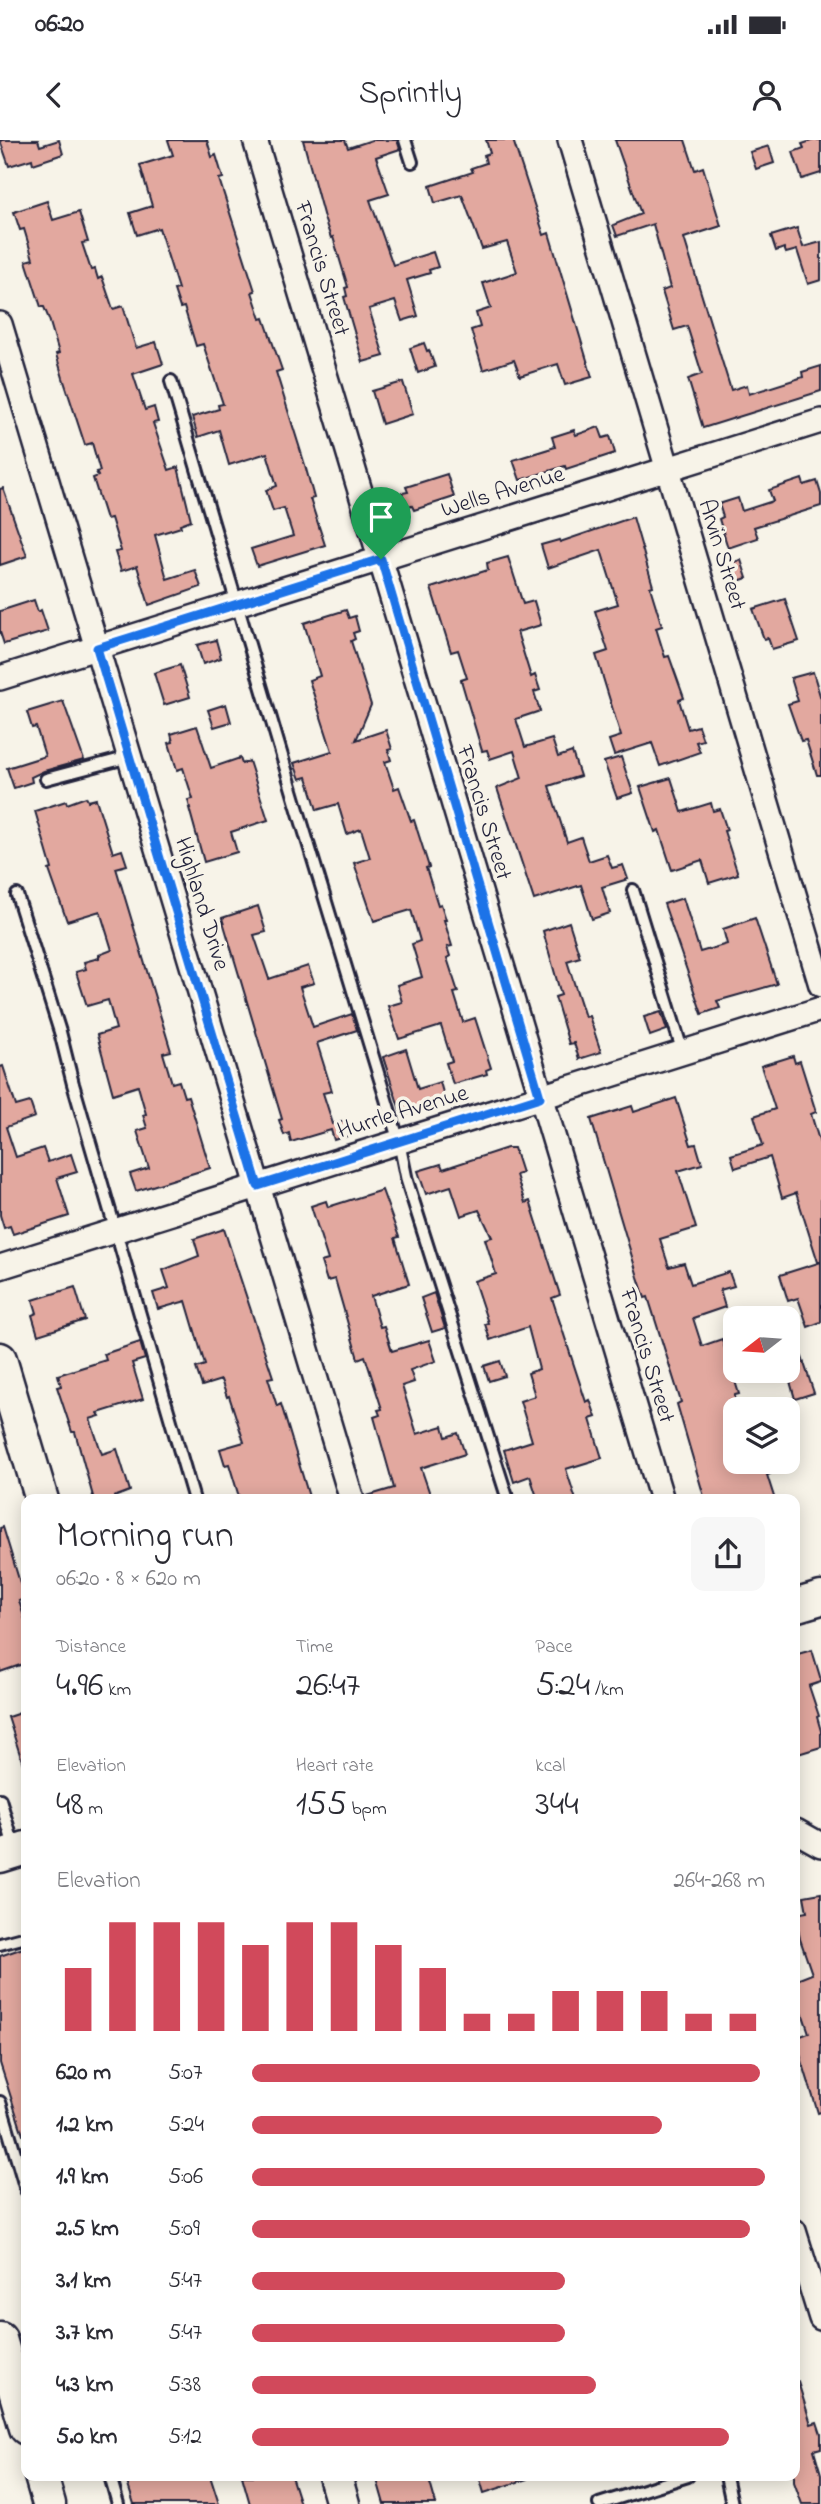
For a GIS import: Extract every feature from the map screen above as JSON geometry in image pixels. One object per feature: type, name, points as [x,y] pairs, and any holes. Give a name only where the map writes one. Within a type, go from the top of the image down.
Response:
[{"type":"street","name":"Francis Street","points":[[255,140],[660,1494]]},
{"type":"street","name":"Arvin Street","points":[[570,140],[821,985]]},
{"type":"street","name":"Highland Drive","points":[[0,324],[350,1494]]},
{"type":"street","name":"Wells Avenue","points":[[0,678],[821,421]]},
{"type":"street","name":"Hurrle Avenue","points":[[0,1267],[821,1009]]},
{"type":"street","points":[[0,1359],[40,1494]]},
{"type":"street","points":[[800,1604],[821,1598]]},
{"type":"street","points":[[800,1834],[821,1845]]},
{"type":"street","points":[[800,2250],[821,2318]]},
{"type":"street","points":[[0,2339],[21,2411]]},
{"type":"street","points":[[42,2481],[49,2504]]},
{"type":"street","points":[[336,2481],[343,2504]]},
{"type":"lane","points":[[405,140],[412,162]]},
{"type":"lane","points":[[172,381],[399,1142],[407,1181],[506,1494]]},
{"type":"lane","points":[[46,779],[130,757]]},
{"type":"lane","points":[[633,890],[683,1053]]},
{"type":"lane","points":[[17,895],[60,1032],[192,1494]]},
{"type":"lane","points":[[0,1799],[14,1852]]},
{"type":"lane","points":[[0,1944],[21,1938]]},
{"type":"lane","points":[[0,2102],[21,2173]]},
{"type":"lane","points":[[111,2481],[118,2504]]},
{"type":"lane","points":[[599,2504],[627,2500],[675,2481]]},
{"type":"lane","points":[[727,2481],[732,2504]]},
{"type":"building","points":[[0,140],[38,140],[40,146],[59,140],[63,154],[33,164],[32,159],[9,166]]},
{"type":"building","points":[[168,140],[207,140],[212,157],[216,155],[223,178],[219,179],[255,291],[252,292],[282,370],[276,372],[305,465],[314,498],[310,499],[325,545],[257,566],[251,549],[293,536],[284,508],[273,511],[266,490],[277,486],[267,453],[229,465],[219,430],[198,437],[192,417],[219,409],[218,405],[223,404],[203,344],[196,346],[184,307],[180,308],[174,290],[178,289],[159,228],[137,235],[130,213],[152,206],[140,165],[173,155]]},
{"type":"building","points":[[303,140],[345,140],[348,148],[372,140],[397,140],[400,149],[376,157],[389,194],[370,200],[393,265],[433,252],[438,267],[429,270],[430,273],[407,280],[418,316],[402,321],[395,301],[369,309],[384,356],[363,362],[344,297],[347,296],[345,288],[348,287],[333,237],[331,238],[324,218]]},
{"type":"building","points":[[486,140],[513,140],[544,235],[549,233],[592,377],[565,385],[558,364],[520,376],[514,360],[483,370],[471,330],[480,327],[476,313],[491,308],[483,283],[517,272],[507,242],[482,249],[462,195],[435,203],[430,186],[473,172],[471,168],[486,163],[484,155],[490,153]]},
{"type":"building","points":[[615,140],[685,140],[695,170],[703,167],[721,226],[684,238],[731,390],[747,385],[749,394],[803,377],[802,372],[821,366],[821,391],[703,428],[688,379],[702,374],[687,326],[674,330],[662,291],[670,288],[653,224],[617,236],[613,225],[641,214]]},
{"type":"building","points":[[821,140],[821,173],[802,179],[793,152],[804,148],[802,144]]},
{"type":"building","points":[[769,146],[774,163],[756,169],[750,152]]},
{"type":"building","points":[[47,201],[53,220],[79,212],[88,242],[82,243],[91,270],[95,269],[98,279],[102,277],[113,309],[123,306],[136,348],[156,342],[163,364],[133,374],[145,410],[154,407],[158,422],[153,423],[169,470],[178,467],[191,520],[180,524],[181,527],[155,535],[167,579],[195,570],[201,587],[149,605],[137,566],[121,571],[115,552],[121,551],[111,518],[106,519],[93,478],[98,476],[96,472],[100,471],[92,443],[85,445],[56,354],[59,353],[49,319],[44,307],[41,307],[26,261],[33,259],[24,229],[20,230],[14,212]]},
{"type":"building","points":[[797,228],[803,247],[821,242],[821,280],[808,284],[797,250],[786,253],[784,248],[776,251],[771,236]]},
{"type":"building","points":[[424,343],[435,367],[418,373],[410,348]]},
{"type":"building","points":[[403,382],[413,414],[382,424],[372,391]]},
{"type":"building","points":[[599,427],[603,438],[610,436],[615,453],[520,480],[513,460],[555,447],[552,437],[574,430],[576,435]]},
{"type":"building","points":[[447,474],[454,497],[414,510],[412,506],[407,507],[402,493],[408,492],[406,487]]},
{"type":"building","points":[[802,479],[804,485],[817,481],[821,506],[754,527],[758,538],[728,548],[719,519],[723,517],[719,504],[738,498],[742,511],[773,501],[769,490]]},
{"type":"building","points":[[3,488],[27,556],[0,565],[0,489]]},
{"type":"building","points":[[633,517],[653,586],[650,587],[662,626],[656,628],[665,657],[669,656],[684,698],[679,700],[688,729],[698,726],[703,740],[696,742],[700,752],[660,766],[652,743],[614,755],[609,740],[621,736],[596,655],[608,651],[595,611],[618,604],[601,550],[548,568],[541,545],[559,540],[560,542]]},
{"type":"building","points":[[508,557],[523,604],[534,601],[541,625],[517,632],[531,677],[535,675],[540,690],[534,692],[540,711],[516,719],[525,747],[552,739],[558,757],[572,752],[580,776],[549,786],[567,842],[581,837],[589,861],[607,855],[612,868],[623,865],[628,879],[602,887],[610,913],[592,919],[581,885],[534,900],[497,788],[522,778],[514,751],[490,759],[487,750],[482,751],[461,680],[467,678],[458,650],[451,652],[431,588],[488,570],[487,563]]},
{"type":"building","points":[[741,560],[747,578],[729,584],[723,565]]},
{"type":"building","points":[[785,599],[799,641],[772,649],[768,638],[764,639],[753,609]]},
{"type":"building","points":[[34,600],[38,612],[41,610],[48,631],[4,644],[0,632],[0,611]]},
{"type":"building","points":[[346,610],[349,618],[355,616],[359,631],[353,633],[355,639],[351,641],[371,705],[356,740],[386,730],[392,749],[388,750],[391,760],[385,762],[394,789],[399,787],[411,821],[414,820],[429,867],[426,868],[446,920],[452,946],[447,947],[450,956],[447,958],[458,992],[454,993],[463,1022],[475,1018],[491,1068],[486,1070],[487,1074],[453,1084],[446,1063],[452,1061],[441,1026],[399,1039],[388,1006],[402,1002],[397,985],[422,977],[412,944],[420,941],[411,910],[374,921],[354,863],[370,858],[361,829],[347,834],[338,804],[317,810],[307,777],[300,779],[294,763],[332,751],[309,680],[320,676],[304,623]]},
{"type":"building","points":[[216,640],[221,658],[203,664],[197,645]]},
{"type":"building","points":[[180,665],[190,697],[164,705],[154,673]]},
{"type":"building","points":[[813,672],[821,699],[821,775],[817,775],[806,740],[801,741],[788,704],[798,701],[791,678]]},
{"type":"building","points":[[63,701],[84,760],[44,771],[31,777],[32,782],[14,788],[7,768],[45,756],[36,727],[32,728],[27,712]]},
{"type":"building","points":[[226,704],[231,722],[214,727],[208,710]]},
{"type":"building","points":[[197,726],[211,768],[240,758],[242,764],[249,761],[268,820],[231,832],[237,852],[204,862],[189,808],[188,800],[193,799],[183,768],[177,770],[169,743],[173,742],[171,734]]},
{"type":"building","points":[[621,757],[633,793],[617,798],[604,762]]},
{"type":"building","points":[[671,778],[682,812],[711,803],[713,811],[720,809],[738,874],[709,883],[702,860],[672,870],[659,830],[655,832],[640,787]]},
{"type":"building","points":[[86,797],[88,801],[96,799],[113,853],[122,850],[127,865],[116,868],[171,1051],[163,1053],[172,1083],[179,1081],[184,1097],[188,1096],[210,1168],[136,1191],[130,1174],[149,1168],[137,1131],[147,1128],[143,1115],[146,1114],[138,1086],[113,1094],[97,1035],[116,1029],[108,1000],[87,1006],[76,972],[86,969],[84,962],[99,958],[99,955],[112,950],[100,911],[67,921],[49,870],[52,869],[35,811]]},
{"type":"building","points":[[683,898],[700,952],[727,944],[723,929],[755,918],[777,984],[717,1001],[720,1008],[702,1014],[664,904]]},
{"type":"building","points":[[258,906],[266,932],[254,935],[269,979],[308,966],[314,983],[300,987],[313,1027],[352,1014],[357,1030],[317,1043],[332,1091],[323,1093],[333,1124],[345,1120],[350,1135],[334,1140],[331,1130],[291,1142],[289,1133],[284,1135],[279,1120],[282,1119],[222,918]]},
{"type":"building","points":[[569,922],[580,957],[567,961],[585,1017],[589,1016],[601,1052],[579,1059],[574,1043],[569,1044],[555,997],[561,995],[543,931]]},
{"type":"building","points":[[661,1012],[667,1030],[650,1036],[644,1017]]},
{"type":"building","points":[[406,1049],[418,1089],[440,1082],[445,1100],[402,1116],[383,1057]]},
{"type":"building","points":[[793,1056],[795,1063],[800,1061],[816,1112],[811,1114],[821,1147],[821,1262],[818,1262],[796,1193],[782,1198],[770,1157],[735,1168],[731,1155],[763,1145],[754,1116],[775,1109],[761,1066]]},
{"type":"building","points":[[3,1066],[16,1106],[30,1102],[35,1117],[6,1127],[16,1157],[43,1148],[48,1162],[71,1154],[77,1172],[57,1178],[69,1216],[13,1234],[10,1226],[4,1228],[0,1215],[0,1067]]},
{"type":"building","points":[[676,1098],[691,1145],[696,1144],[702,1164],[678,1171],[696,1228],[660,1239],[669,1267],[684,1263],[691,1284],[729,1272],[734,1286],[720,1290],[725,1306],[693,1318],[702,1346],[722,1339],[723,1383],[736,1383],[739,1394],[735,1397],[723,1397],[723,1474],[770,1474],[767,1475],[773,1494],[703,1494],[677,1404],[681,1402],[648,1297],[645,1298],[638,1277],[591,1119],[632,1106],[634,1112]]},
{"type":"building","points":[[514,1148],[522,1173],[516,1175],[525,1203],[530,1201],[560,1295],[552,1298],[586,1402],[590,1400],[596,1417],[590,1419],[602,1458],[566,1469],[574,1494],[536,1494],[530,1476],[514,1482],[504,1450],[532,1441],[520,1401],[535,1396],[528,1373],[539,1369],[528,1327],[490,1340],[485,1324],[488,1323],[474,1281],[496,1274],[485,1239],[492,1237],[479,1210],[461,1216],[451,1186],[426,1194],[418,1171],[441,1164],[443,1169]]},
{"type":"building","points":[[382,1190],[399,1237],[395,1238],[409,1284],[371,1296],[380,1327],[384,1326],[392,1351],[429,1340],[436,1361],[410,1370],[414,1382],[402,1386],[417,1434],[443,1426],[446,1437],[458,1433],[465,1454],[421,1468],[430,1494],[374,1494],[394,1488],[374,1417],[380,1415],[378,1410],[382,1409],[365,1356],[358,1359],[335,1279],[327,1281],[321,1262],[328,1260],[311,1206],[326,1201],[328,1207]]},
{"type":"building","points":[[224,1229],[273,1377],[268,1378],[277,1406],[281,1404],[308,1494],[238,1494],[229,1464],[225,1465],[220,1449],[244,1442],[229,1396],[227,1397],[221,1380],[202,1386],[196,1368],[205,1365],[186,1301],[158,1309],[153,1293],[169,1288],[163,1270],[199,1256],[194,1239]]},
{"type":"building","points":[[821,1262],[821,1322],[808,1327],[798,1298],[788,1301],[780,1275]]},
{"type":"building","points":[[75,1287],[85,1320],[38,1335],[32,1315],[37,1313],[33,1300]]},
{"type":"building","points":[[434,1293],[445,1328],[432,1332],[421,1298]]},
{"type":"building","points":[[140,1342],[145,1359],[132,1363],[143,1399],[98,1413],[100,1416],[90,1419],[102,1454],[117,1449],[130,1491],[122,1494],[92,1494],[75,1432],[72,1432],[57,1387],[61,1386],[58,1375],[106,1360],[104,1354]]},
{"type":"building","points":[[800,1358],[814,1393],[800,1397],[794,1397],[791,1383],[800,1383]]},
{"type":"building","points":[[500,1361],[505,1376],[489,1381],[484,1366]]},
{"type":"building","points":[[3,1527],[21,1586],[21,1665],[0,1672],[0,1528]]},
{"type":"building","points":[[812,1650],[821,1680],[809,1686],[819,1716],[821,1747],[800,1753],[800,1653]]},
{"type":"building","points":[[21,1713],[21,1758],[8,1717]]},
{"type":"building","points":[[821,1893],[821,2112],[818,2113],[800,2054],[800,2036],[809,2033],[800,2007],[800,1979],[812,1974],[800,1939],[800,1913],[807,1912],[804,1896]]},
{"type":"building","points":[[21,1949],[21,2129],[0,2063],[0,1956]]},
{"type":"building","points":[[800,2388],[811,2424],[817,2422],[821,2434],[821,2448],[814,2450],[821,2474],[821,2504],[802,2504],[794,2482],[800,2481]]},
{"type":"building","points":[[127,2481],[212,2481],[219,2504],[134,2504]]},
{"type":"building","points":[[243,2481],[293,2481],[300,2504],[250,2504]]},
{"type":"building","points":[[377,2481],[429,2481],[436,2504],[384,2504]]},
{"type":"building","points":[[480,2481],[521,2481],[484,2493]]},
{"type":"route","points":[[381,559],[540,1097],[258,1186],[97,648],[381,559]]}]
